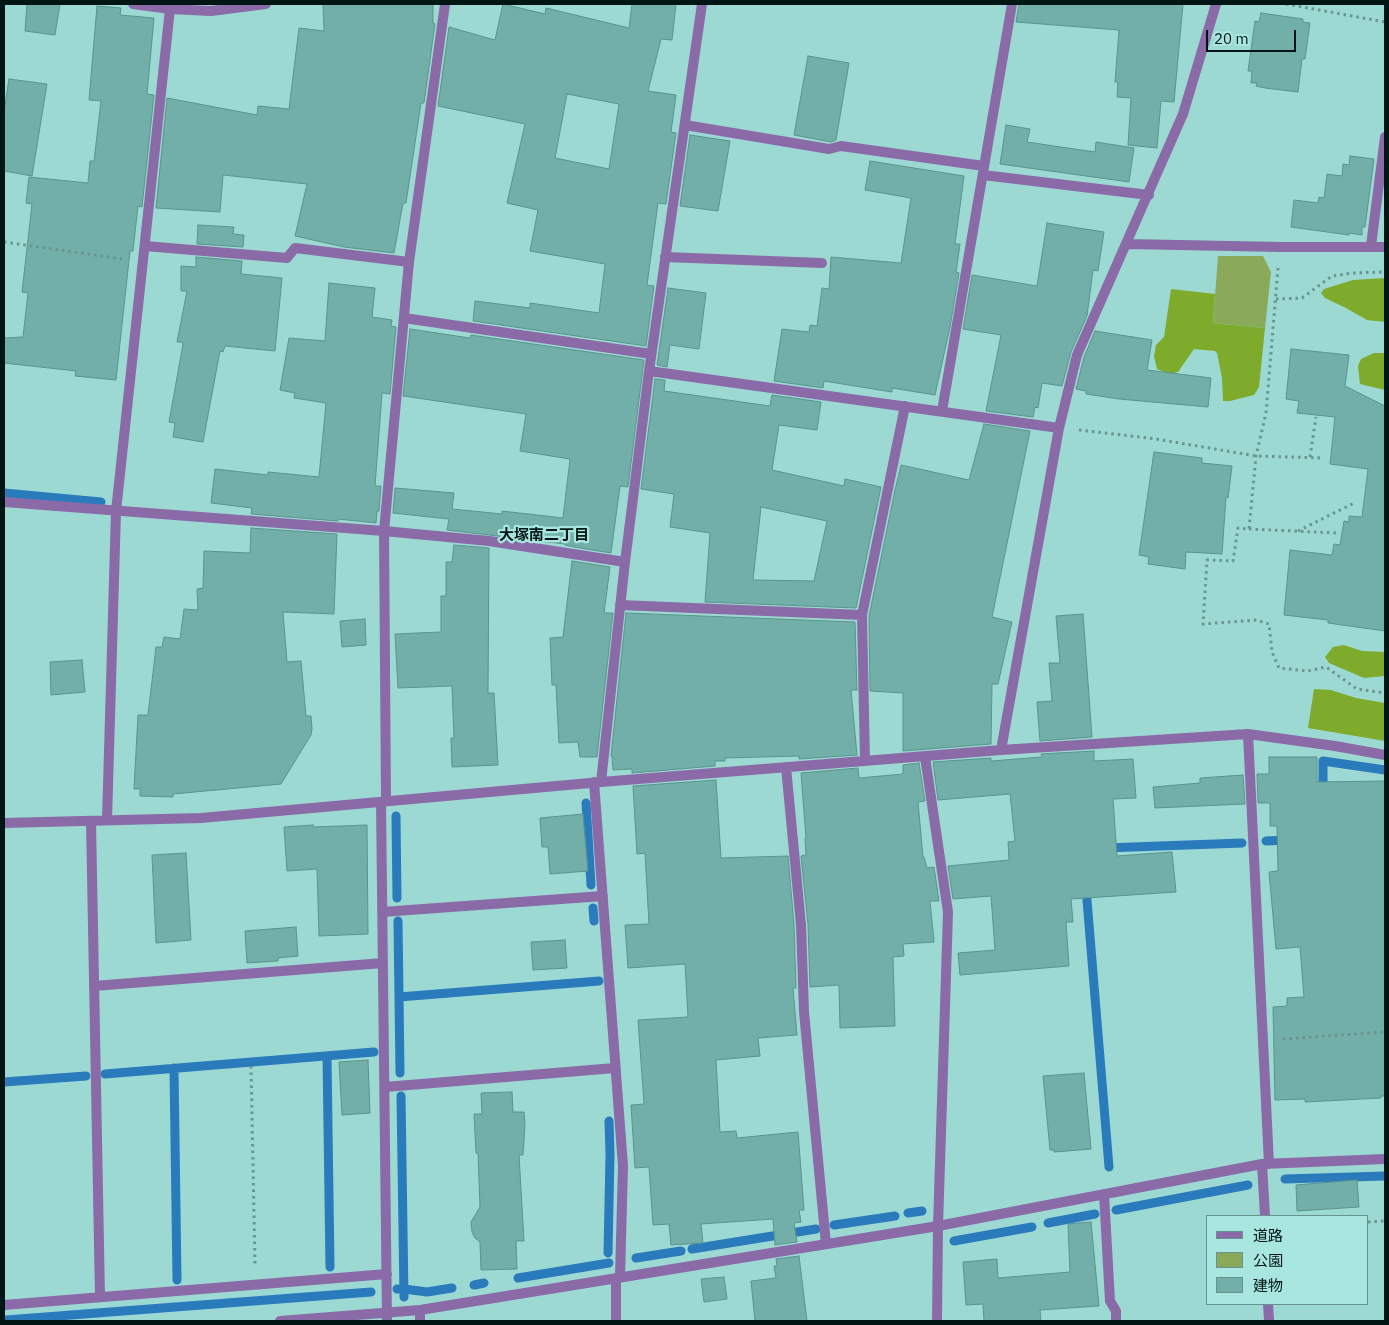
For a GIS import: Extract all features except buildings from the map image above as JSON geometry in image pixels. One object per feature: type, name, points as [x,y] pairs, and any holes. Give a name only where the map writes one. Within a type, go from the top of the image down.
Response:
[{"type":"street","points":[[133,4],[170,9],[211,11],[266,4]]},
{"type":"street","points":[[386,1317],[382,912],[384,531],[409,262],[445,4]]},
{"type":"street","points":[[616,1321],[623,1166],[603,896],[598,782],[651,354],[702,4]]},
{"type":"street","points":[[942,411],[1012,4]]},
{"type":"street","points":[[1001,750],[1059,428],[1077,355],[1184,114],[1216,4]]},
{"type":"street","points":[[107,820],[116,510],[170,9]]},
{"type":"street","points":[[684,125],[829,149],[841,146],[1149,195]]},
{"type":"street","points":[[1371,246],[1385,137]]},
{"type":"street","points":[[1127,244],[1280,248],[1385,247]]},
{"type":"street","points":[[145,246],[287,258],[295,248],[409,262]]},
{"type":"street","points":[[665,257],[822,263]]},
{"type":"street","points":[[404,318],[651,354]]},
{"type":"street","points":[[649,371],[1059,428]]},
{"type":"street","points":[[866,761],[862,615],[905,406]]},
{"type":"street","points":[[4,502],[384,531],[489,541],[625,562]]},
{"type":"street","points":[[620,605],[862,615]]},
{"type":"street","points":[[1248,734],[1263,1041],[1266,1164],[1265,1215]]},
{"type":"street","points":[[4,822],[201,818],[598,782],[1001,750],[1248,734],[1385,755]]},
{"type":"street","points":[[925,756],[948,912],[936,1321]]},
{"type":"street","points":[[786,767],[801,925],[804,1012],[826,1244]]},
{"type":"street","points":[[91,820],[100,1297]]},
{"type":"street","points":[[382,912],[603,896]]},
{"type":"street","points":[[94,986],[383,963]]},
{"type":"street","points":[[384,1087],[615,1068]]},
{"type":"street","points":[[280,1321],[386,1317],[938,1226],[1266,1164],[1385,1159]]},
{"type":"street","points":[[1104,1194],[1110,1301],[1116,1311],[1116,1321]]},
{"type":"street","points":[[4,1305],[387,1274]]},
{"type":"street","points":[[1268,1305],[1269,1321]]},
{"type":"street","points":[[420,1310],[420,1321]]},
{"type":"path","points":[[1286,4],[1385,22]]},
{"type":"path","points":[[4,242],[143,262]]},
{"type":"path","points":[[1249,528],[1256,456],[1266,413],[1280,248]]},
{"type":"path","points":[[1276,298],[1302,298],[1332,276],[1385,272]]},
{"type":"path","points":[[1310,457],[1316,417]]},
{"type":"path","points":[[1059,428],[1156,439],[1256,456],[1324,458]]},
{"type":"path","points":[[1298,531],[1354,503]]},
{"type":"path","points":[[1338,533],[1238,528],[1233,561],[1207,560],[1203,624],[1256,620],[1269,624],[1272,652],[1279,668],[1308,671],[1326,667],[1357,689],[1385,693]]},
{"type":"path","points":[[1263,1041],[1385,1032]]},
{"type":"path","points":[[251,1066],[255,1285]]},
{"type":"path","points":[[1369,1222],[1385,1221]]},
{"type":"green space","points":[[1218,256],[1263,256],[1271,272],[1265,328],[1213,323]]},
{"type":"green space","points":[[1385,278],[1385,322],[1367,320],[1325,298],[1321,293],[1324,289],[1353,280]]},
{"type":"green space","points":[[1171,289],[1215,294],[1213,323],[1265,328],[1259,387],[1254,395],[1223,401],[1222,378],[1215,351],[1194,349],[1178,372],[1169,374],[1157,369],[1154,356],[1156,345],[1164,337]]},
{"type":"green space","points":[[1374,353],[1385,353],[1385,390],[1360,384],[1358,366],[1361,359]]},
{"type":"green space","points":[[1344,645],[1362,651],[1385,652],[1385,676],[1364,678],[1329,663],[1325,657],[1333,647]]},
{"type":"green space","points":[[1314,689],[1331,690],[1356,698],[1385,703],[1385,741],[1308,728]]},
{"type":"waterway","points":[[4,493],[101,502]]},
{"type":"waterway","points":[[1323,793],[1323,761],[1385,770]]},
{"type":"waterway","points":[[586,803],[591,885]]},
{"type":"waterway","points":[[396,816],[397,898]]},
{"type":"waterway","points":[[1266,841],[1288,840]]},
{"type":"waterway","points":[[1105,848],[1242,843]]},
{"type":"waterway","points":[[1086,888],[1109,1167]]},
{"type":"waterway","points":[[593,908],[594,921]]},
{"type":"waterway","points":[[398,921],[400,1073]]},
{"type":"waterway","points":[[399,997],[599,981]]},
{"type":"waterway","points":[[105,1074],[374,1052]]},
{"type":"waterway","points":[[327,1056],[330,1267]]},
{"type":"waterway","points":[[174,1068],[177,1280]]},
{"type":"waterway","points":[[4,1082],[86,1076]]},
{"type":"waterway","points":[[401,1096],[404,1297]]},
{"type":"waterway","points":[[608,1253],[609,1121]]},
{"type":"waterway","points":[[1285,1179],[1385,1176]]},
{"type":"waterway","points":[[1116,1210],[1248,1185]]},
{"type":"waterway","points":[[908,1213],[922,1211]]},
{"type":"waterway","points":[[1048,1223],[1095,1214]]},
{"type":"waterway","points":[[834,1225],[895,1216]]},
{"type":"waterway","points":[[954,1241],[1032,1227]]},
{"type":"waterway","points":[[692,1249],[816,1229]]},
{"type":"waterway","points":[[636,1258],[681,1251]]},
{"type":"waterway","points":[[518,1278],[609,1263]]},
{"type":"waterway","points":[[474,1285],[484,1283]]},
{"type":"waterway","points":[[397,1289],[427,1292],[452,1288]]},
{"type":"waterway","points":[[6,1320],[371,1292]]},
{"type":"district","name":"大塚南二丁目","points":[[544,536]]}]
